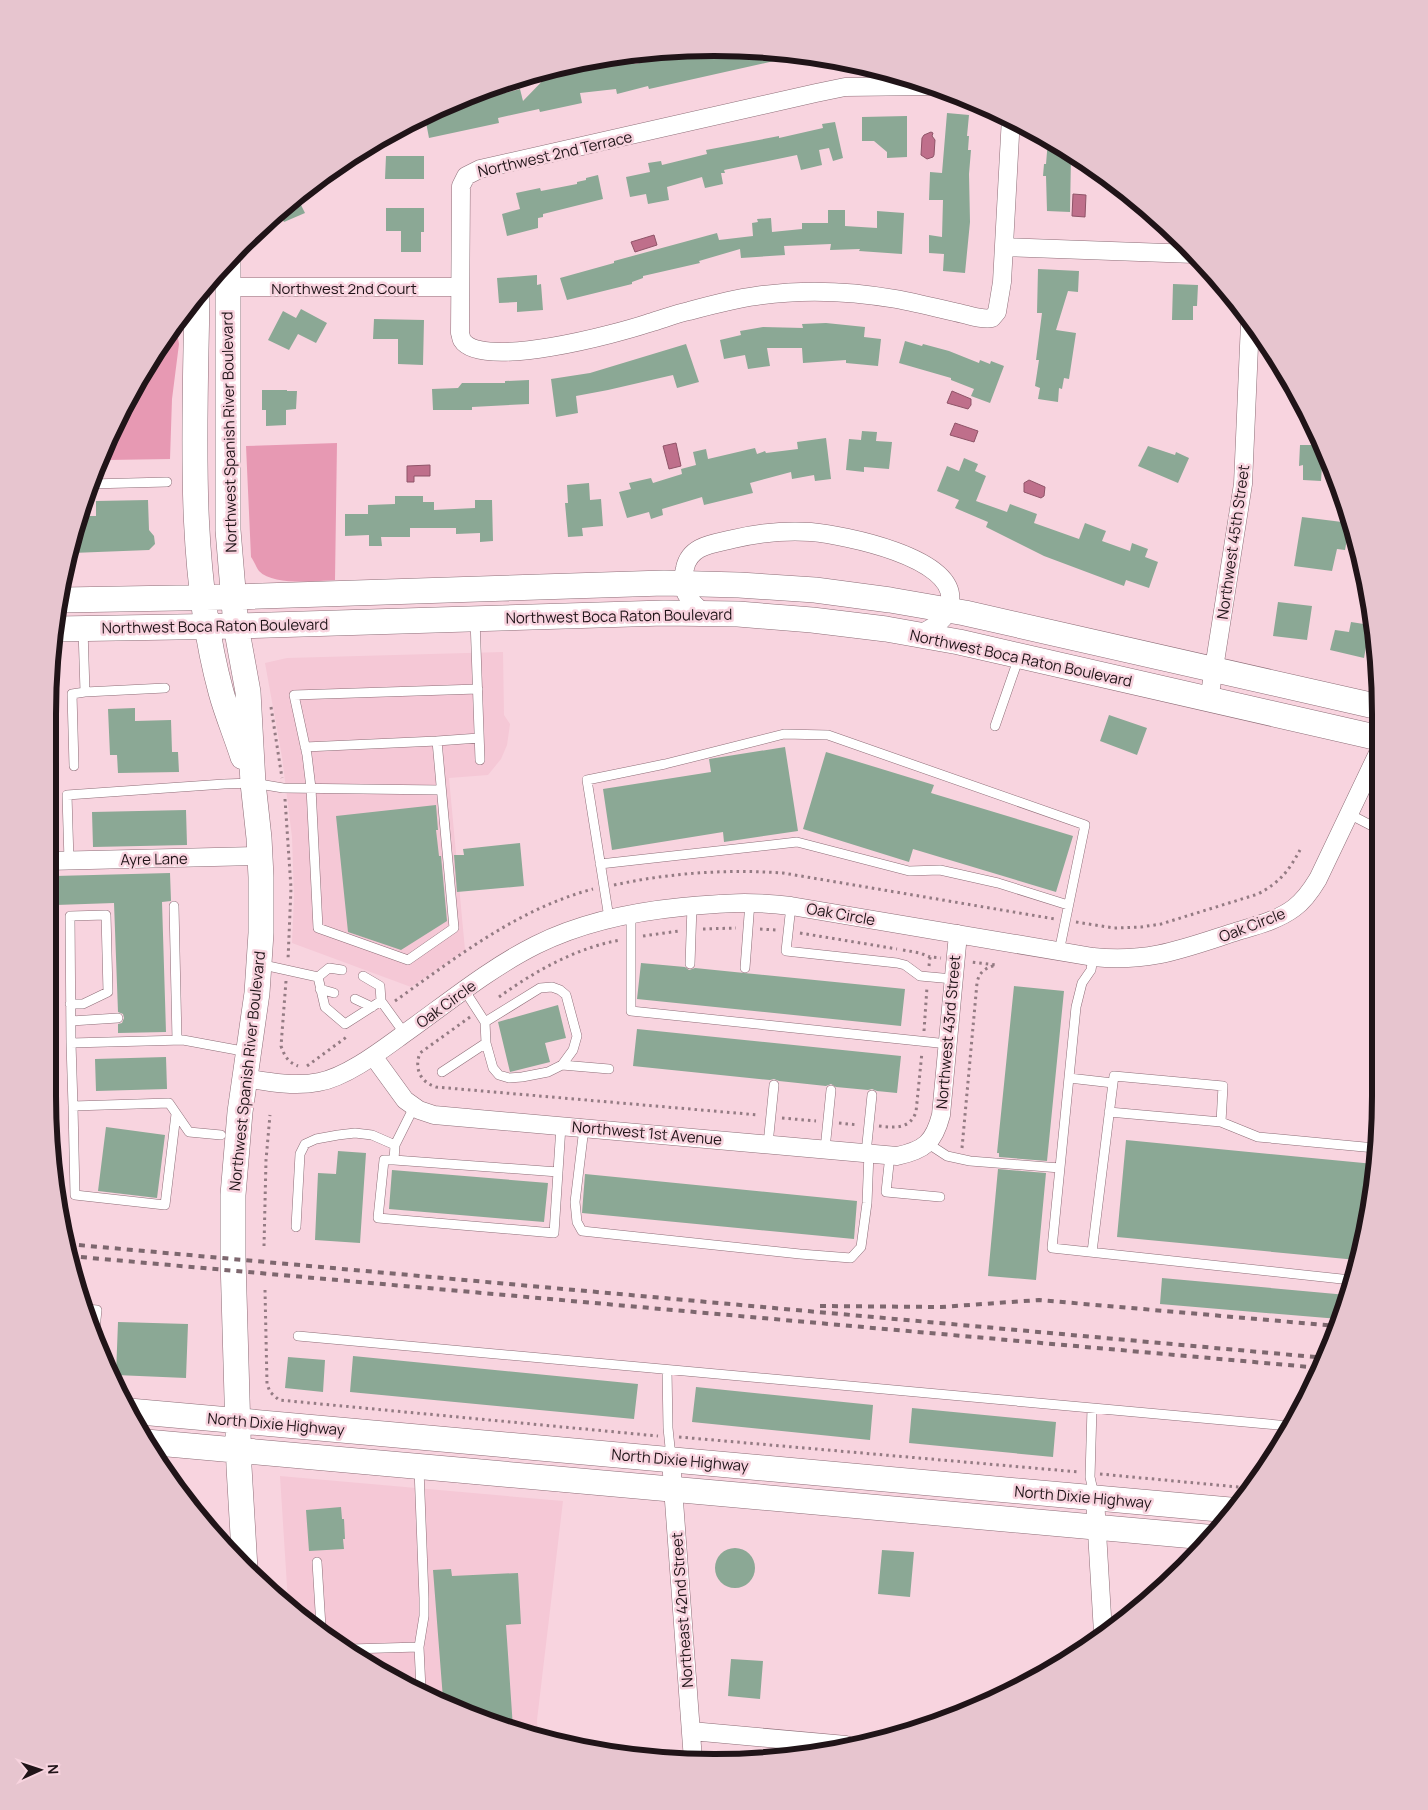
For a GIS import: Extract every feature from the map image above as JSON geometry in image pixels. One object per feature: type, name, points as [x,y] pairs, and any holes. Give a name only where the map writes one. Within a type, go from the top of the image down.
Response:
[{"type":"main road","name":"Northwest Spanish River Boulevard","points":[[228,271],[227,499],[236,626],[248,692],[262,903],[254,1017],[244,1078],[236,1147],[233,1195],[238,1450],[243,1555]]},
{"type":"main road","name":"Northwest Spanish River Boulevard","points":[[192,314],[196,496],[203,596],[221,694],[253,783]]},
{"type":"main road","name":"Northwest Boca Raton Boulevard","points":[[67,600],[682,584],[739,585],[815,590],[949,610],[1372,705]]},
{"type":"main road","name":"Northwest Boca Raton Boulevard","points":[[62,629],[208,627],[664,613],[812,620],[918,635],[1019,656],[1372,736]]},
{"type":"main road","name":"North Dixie Highway","points":[[137,1412],[670,1448],[1095,1498],[1225,1510]]},
{"type":"main road","name":"North Dixie Highway","points":[[155,1443],[1203,1537]]},
{"type":"street","name":"Northwest 2nd Terrace","points":[[909,86],[845,87],[480,169],[466,176],[461,186],[459,287],[460,333],[462,341],[470,347],[485,351],[509,353],[572,343],[723,302],[756,296],[802,292],[864,294],[898,299],[978,317],[992,318],[998,312],[1004,247]]},
{"type":"street","points":[[1010,127],[1004,247],[1183,254]]},
{"type":"street","name":"Northwest 2nd Court","points":[[228,287],[459,287]]},
{"type":"street","name":"Northwest 45th Street","points":[[1209,700],[1243,484],[1250,333]]},
{"type":"street","points":[[704,614],[686,595],[682,584],[686,564],[692,554],[703,547],[770,532],[812,532],[885,548],[932,568],[942,578],[950,592],[949,610],[943,620],[918,635]]},
{"type":"street","name":"Oak Circle","points":[[244,1078],[282,1083],[320,1082],[338,1076],[373,1056],[503,963],[536,945],[570,930],[609,918],[631,914],[692,906],[750,902],[791,906],[1093,957],[1127,959],[1160,955],[1280,917],[1296,907],[1309,894],[1318,879],[1349,814],[1372,774]]},
{"type":"street","name":"Ayre Lane","points":[[56,861],[260,856]]},
{"type":"street","name":"Northwest 43rd Street","points":[[932,1137],[941,1115],[958,934]]},
{"type":"street","points":[[373,1056],[406,1100],[414,1107]]},
{"type":"street","name":"Northwest 1st Avenue","points":[[414,1107],[434,1114],[897,1156],[913,1152],[932,1137]]},
{"type":"street","name":"Northeast 42nd Street","points":[[670,1448],[692,1753]]},
{"type":"street","points":[[1095,1498],[1103,1626]]},
{"type":"street","points":[[691,1731],[828,1743]]},
{"type":"lane","points":[[98,484],[167,482]]},
{"type":"lane","points":[[475,619],[480,760]]},
{"type":"lane","points":[[83,629],[85,692]]},
{"type":"lane","points":[[995,726],[1019,656]]},
{"type":"lane","points":[[74,766],[72,694],[165,688]]},
{"type":"lane","points":[[437,741],[454,928],[408,960],[318,928],[311,788],[294,695],[478,689]]},
{"type":"lane","points":[[609,918],[587,780],[665,764],[784,734],[828,735],[1085,824],[1059,952]]},
{"type":"lane","points":[[305,747],[480,738]]},
{"type":"lane","points":[[69,860],[67,795],[253,783],[283,788],[441,790]]},
{"type":"lane","points":[[1349,814],[1372,826]]},
{"type":"lane","points":[[600,864],[798,842],[910,871],[940,870],[998,883],[1068,905]]},
{"type":"lane","points":[[745,968],[750,902]]},
{"type":"lane","points":[[174,906],[177,1040]]},
{"type":"lane","points":[[690,964],[693,930],[692,906]]},
{"type":"lane","points":[[791,906],[786,951],[897,963],[905,965],[920,976],[953,979]]},
{"type":"lane","points":[[70,1004],[83,1004],[108,992],[106,914],[70,916],[70,1004],[75,1195],[165,1205],[176,1114]]},
{"type":"lane","points":[[631,914],[631,1011],[948,1044]]},
{"type":"lane","points":[[1093,957],[1091,970],[1078,993],[1052,1248],[1345,1279]]},
{"type":"lane","points":[[259,964],[318,977]]},
{"type":"lane","points":[[318,977],[329,968],[342,970]]},
{"type":"lane","points":[[363,976],[380,986],[381,1001],[405,1034]]},
{"type":"lane","points":[[318,977],[325,1007],[345,1024],[381,1001]]},
{"type":"lane","points":[[464,990],[485,1022],[486,1043],[494,1068],[499,1075],[509,1078],[522,1078],[548,1072],[562,1065],[573,1050],[577,1036],[566,995],[552,987],[540,988],[485,1022]]},
{"type":"lane","points":[[320,989],[334,993]]},
{"type":"lane","points":[[355,999],[372,1007]]},
{"type":"lane","points":[[166,1017],[175,1016]]},
{"type":"lane","points":[[71,1021],[118,1018]]},
{"type":"lane","points":[[71,1043],[177,1040],[200,1042],[248,1052]]},
{"type":"lane","points":[[442,1072],[486,1043]]},
{"type":"lane","points":[[562,1065],[610,1069]]},
{"type":"lane","points":[[1092,1252],[1114,1076],[1223,1086],[1221,1122]]},
{"type":"lane","points":[[1069,1078],[1113,1083]]},
{"type":"lane","points":[[768,1144],[774,1085]]},
{"type":"lane","points":[[825,1149],[831,1090]]},
{"type":"lane","points":[[584,1128],[575,1202],[577,1222],[582,1231],[851,1258],[860,1247],[867,1204],[867,1153],[872,1095]]},
{"type":"lane","points":[[73,1106],[169,1103],[189,1132],[221,1135]]},
{"type":"lane","points":[[394,1160],[395,1145],[414,1107]]},
{"type":"lane","points":[[1109,1112],[1221,1122],[1258,1137],[1369,1147]]},
{"type":"lane","points":[[558,1172],[384,1160],[378,1218],[554,1233],[558,1172],[561,1126]]},
{"type":"lane","points":[[296,1226],[300,1154],[305,1144],[324,1138],[355,1133],[372,1135],[395,1145]]},
{"type":"lane","points":[[932,1137],[947,1156],[961,1159],[1060,1168]]},
{"type":"lane","points":[[890,1155],[886,1192],[940,1197]]},
{"type":"lane","points":[[92,1310],[97,1310],[96,1320]]},
{"type":"lane","points":[[298,1336],[1284,1425]]},
{"type":"lane","points":[[667,1370],[670,1448]]},
{"type":"lane","points":[[1092,1408],[1090,1473],[1095,1498]]},
{"type":"lane","points":[[419,1466],[424,1616],[419,1647],[422,1685]]},
{"type":"lane","points":[[317,1562],[321,1623]]},
{"type":"lane","points":[[358,1649],[419,1647]]},
{"type":"path","points":[[270,702],[283,788],[291,888],[281,1046]]},
{"type":"path","points":[[478,1012],[420,1053],[417,1067],[423,1080],[428,1084],[436,1087],[897,1128],[913,1118],[916,1112],[930,957],[996,965],[978,976],[961,1159]]},
{"type":"path","points":[[264,1246],[266,1160],[270,1115]]},
{"type":"path","points":[[265,1290],[267,1384],[270,1392],[279,1400],[670,1448],[1090,1473],[1242,1487]]},
{"type":"shaded area","points":[[931,132],[935,140],[934,155],[927,159],[921,155],[922,138]]},
{"type":"shaded area","points":[[1073,194],[1086,195],[1085,217],[1072,216]]},
{"type":"shaded area","points":[[654,235],[657,245],[635,252],[631,242]]},
{"type":"shaded area","points":[[176,337],[178,338],[179,344],[172,399],[170,459],[107,460],[144,385]]},
{"type":"shaded area","points":[[952,391],[971,399],[971,405],[968,409],[947,403]]},
{"type":"shaded area","points":[[955,423],[978,431],[974,442],[950,435]]},
{"type":"shaded area","points":[[337,443],[335,580],[295,582],[266,576],[259,571],[251,557],[246,446]]},
{"type":"shaded area","points":[[676,443],[681,466],[669,469],[663,446]]},
{"type":"shaded area","points":[[430,465],[430,476],[414,476],[414,482],[407,482],[407,466]]},
{"type":"shaded area","points":[[1029,480],[1045,487],[1044,496],[1041,498],[1024,492],[1024,483]]},
{"type":"shaded area","points":[[503,652],[504,715],[510,724],[507,745],[501,759],[488,775],[449,778],[465,950],[411,987],[292,943],[294,897],[292,837],[282,757],[265,663],[287,658]]},
{"type":"shaded area","points":[[280,1476],[563,1501],[537,1720],[538,1729],[462,1704],[385,1666],[349,1643],[288,1597]]},
{"type":"building","points":[[714,56],[778,60],[649,89],[648,86],[617,94],[616,89],[580,93],[582,103],[540,112],[539,109],[498,118],[499,123],[429,138],[426,123],[462,106],[497,93],[497,95],[520,89],[523,101],[544,79],[628,62],[635,64],[656,59]]},
{"type":"building","points":[[947,113],[969,115],[967,136],[969,136],[968,150],[971,150],[969,174],[970,222],[965,273],[943,271],[944,254],[929,253],[929,235],[942,237],[943,200],[929,200],[930,172],[942,173]]},
{"type":"building","points":[[907,116],[907,157],[887,158],[887,152],[874,141],[862,141],[862,117]]},
{"type":"building","points":[[835,122],[843,158],[833,161],[829,148],[819,150],[822,165],[801,170],[797,155],[724,170],[725,173],[721,173],[723,184],[705,188],[702,177],[667,187],[669,200],[648,204],[646,194],[630,197],[626,177],[650,172],[648,163],[661,161],[662,165],[707,154],[706,150],[779,136],[779,138],[823,128],[822,124]]},
{"type":"building","points":[[1047,147],[1071,162],[1070,212],[1047,211],[1046,176],[1043,176],[1044,164],[1046,164]]},
{"type":"building","points":[[386,156],[424,156],[424,179],[385,179]]},
{"type":"building","points":[[598,175],[603,199],[543,214],[543,217],[538,218],[538,228],[507,236],[502,214],[520,209],[516,193],[540,188],[541,191],[577,184],[577,182],[586,180],[586,178]]},
{"type":"building","points":[[300,203],[305,213],[284,222],[282,218]]},
{"type":"building","points":[[386,208],[424,208],[424,232],[421,232],[421,252],[401,252],[401,231],[386,231]]},
{"type":"building","points":[[828,210],[845,210],[845,226],[877,228],[877,211],[904,213],[902,254],[859,251],[860,249],[830,250],[831,244],[784,246],[785,255],[741,258],[740,249],[699,261],[700,263],[643,276],[643,278],[632,282],[632,284],[567,300],[560,278],[717,233],[719,240],[753,236],[752,223],[758,222],[757,219],[771,218],[772,232],[802,229],[802,223],[828,223]]},
{"type":"building","points":[[1038,269],[1079,271],[1078,292],[1068,291],[1056,330],[1076,333],[1069,379],[1064,378],[1062,389],[1059,388],[1058,402],[1038,399],[1040,388],[1035,386],[1042,313],[1037,313]]},
{"type":"building","points":[[537,275],[537,285],[541,284],[543,310],[517,312],[517,302],[499,303],[497,278]]},
{"type":"building","points":[[1173,284],[1198,285],[1197,306],[1193,306],[1193,320],[1172,320]]},
{"type":"building","points":[[301,309],[327,323],[316,343],[298,334],[289,350],[268,340],[283,311],[296,318]]},
{"type":"building","points":[[374,319],[424,320],[423,365],[398,364],[398,339],[373,339]]},
{"type":"building","points":[[826,323],[865,327],[864,337],[881,339],[878,366],[846,363],[846,360],[803,363],[802,348],[767,348],[770,366],[748,369],[745,355],[724,359],[720,340],[741,335],[740,331],[763,327],[803,328],[802,324]]},
{"type":"building","points":[[905,341],[949,351],[979,363],[980,360],[990,364],[991,361],[1004,366],[990,403],[971,396],[974,389],[951,380],[951,378],[899,363]]},
{"type":"building","points":[[686,344],[699,382],[677,388],[673,375],[576,396],[578,413],[556,417],[551,379],[590,373]]},
{"type":"building","points":[[529,380],[529,404],[472,407],[472,410],[433,410],[432,389],[458,388],[462,383],[505,383],[505,381]]},
{"type":"building","points":[[262,390],[297,391],[296,409],[286,410],[286,425],[266,426],[266,410],[262,410]]},
{"type":"building","points":[[862,431],[877,432],[876,441],[892,442],[889,469],[864,467],[864,472],[846,470],[849,439],[861,440]]},
{"type":"building","points":[[826,438],[831,479],[815,481],[814,475],[792,479],[791,472],[750,483],[753,493],[704,505],[702,497],[662,509],[663,515],[651,519],[649,512],[627,518],[619,492],[631,489],[629,483],[651,478],[653,483],[682,474],[681,469],[696,465],[693,452],[706,449],[708,459],[755,448],[757,454],[765,451],[766,453],[798,449],[797,442]]},
{"type":"building","points":[[1300,445],[1314,445],[1322,463],[1321,481],[1303,480],[1303,465],[1299,466]]},
{"type":"building","points":[[1148,446],[1175,455],[1176,452],[1189,458],[1178,483],[1138,466]]},
{"type":"building","points":[[964,458],[978,464],[975,471],[986,476],[976,501],[1007,512],[1010,504],[1037,514],[1034,523],[1079,539],[1085,523],[1106,531],[1102,541],[1130,551],[1132,543],[1148,549],[1145,557],[1158,562],[1149,588],[1126,580],[1124,586],[1044,556],[986,527],[988,522],[955,508],[959,500],[937,491],[947,466],[959,471]]},
{"type":"building","points":[[589,483],[590,500],[601,499],[603,526],[582,528],[583,536],[568,537],[565,503],[568,503],[567,485]]},
{"type":"building","points":[[395,496],[423,496],[423,502],[434,502],[434,510],[475,508],[475,500],[492,500],[493,541],[480,542],[480,533],[456,534],[456,528],[410,528],[410,537],[381,537],[382,546],[369,546],[369,535],[345,536],[345,514],[368,514],[368,505],[395,504]]},
{"type":"building","points":[[148,500],[149,530],[154,536],[155,544],[149,550],[77,553],[87,516],[96,516],[96,501]]},
{"type":"building","points":[[1302,517],[1343,522],[1347,538],[1345,550],[1337,549],[1332,571],[1294,566]]},
{"type":"building","points":[[1278,602],[1312,606],[1307,640],[1273,636]]},
{"type":"building","points":[[1351,622],[1365,624],[1367,641],[1364,658],[1330,650],[1335,630],[1349,632]]},
{"type":"building","points":[[135,708],[135,721],[171,720],[172,752],[178,752],[179,772],[118,773],[117,755],[110,755],[108,709]]},
{"type":"building","points":[[1109,715],[1147,728],[1137,755],[1100,741]]},
{"type":"building","points":[[785,747],[798,831],[724,842],[723,832],[612,850],[603,789],[711,772],[709,759]]},
{"type":"building","points":[[826,752],[934,785],[931,793],[1073,836],[1056,892],[913,849],[909,862],[803,829]]},
{"type":"building","points":[[436,805],[438,830],[436,830],[439,856],[441,856],[447,921],[401,950],[348,932],[336,816]]},
{"type":"building","points":[[186,810],[187,845],[93,847],[92,812]]},
{"type":"building","points":[[520,843],[524,886],[457,892],[454,855],[464,855],[463,849]]},
{"type":"building","points":[[170,873],[171,901],[162,902],[166,1032],[118,1033],[118,1024],[122,1023],[124,1018],[123,1014],[118,1012],[114,903],[56,905],[56,876]]},
{"type":"building","points":[[641,963],[685,967],[689,970],[695,968],[905,989],[901,1026],[637,999]]},
{"type":"building","points":[[1014,986],[1064,991],[1047,1161],[999,1157],[999,1153],[997,1153]]},
{"type":"building","points":[[558,1005],[566,1038],[545,1043],[550,1062],[510,1072],[498,1022]]},
{"type":"building","points":[[637,1029],[901,1056],[897,1093],[872,1089],[836,1087],[831,1084],[826,1086],[774,1079],[633,1066]]},
{"type":"building","points":[[166,1057],[167,1089],[96,1091],[95,1059]]},
{"type":"building","points":[[106,1127],[165,1135],[157,1198],[98,1191]]},
{"type":"building","points":[[1126,1140],[1368,1163],[1359,1224],[1351,1259],[1117,1237]]},
{"type":"building","points":[[338,1151],[366,1153],[360,1243],[315,1240],[318,1173],[336,1174]]},
{"type":"building","points":[[998,1169],[1046,1173],[1036,1280],[988,1276]]},
{"type":"building","points":[[392,1170],[548,1183],[544,1222],[389,1209]]},
{"type":"building","points":[[585,1174],[857,1201],[854,1239],[582,1213]]},
{"type":"building","points":[[1162,1278],[1341,1294],[1333,1318],[1160,1304]]},
{"type":"building","points":[[118,1322],[188,1324],[186,1378],[119,1375],[116,1370]]},
{"type":"building","points":[[353,1356],[638,1384],[634,1419],[350,1392]]},
{"type":"building","points":[[288,1357],[325,1360],[323,1392],[285,1388]]},
{"type":"building","points":[[696,1387],[873,1405],[870,1440],[692,1422]]},
{"type":"building","points":[[912,1408],[1056,1422],[1053,1457],[909,1443]]},
{"type":"building","points":[[341,1507],[342,1519],[344,1519],[344,1549],[309,1551],[306,1510]]},
{"type":"building","points":[[739,1548],[746,1551],[752,1557],[755,1568],[754,1576],[746,1585],[739,1588],[731,1588],[724,1585],[716,1576],[715,1564],[718,1557],[727,1549]]},
{"type":"building","points":[[882,1550],[914,1552],[910,1597],[878,1594]]},
{"type":"building","points":[[451,1569],[452,1576],[518,1573],[521,1624],[506,1625],[513,1722],[443,1695],[433,1570]]},
{"type":"building","points":[[731,1659],[763,1661],[760,1699],[728,1696]]},
{"type":"railway","points":[[74,1245],[1318,1357]]},
{"type":"railway","points":[[77,1257],[1313,1367]]},
{"type":"railway","points":[[820,1306],[941,1307],[1039,1300],[1330,1325]]}]
